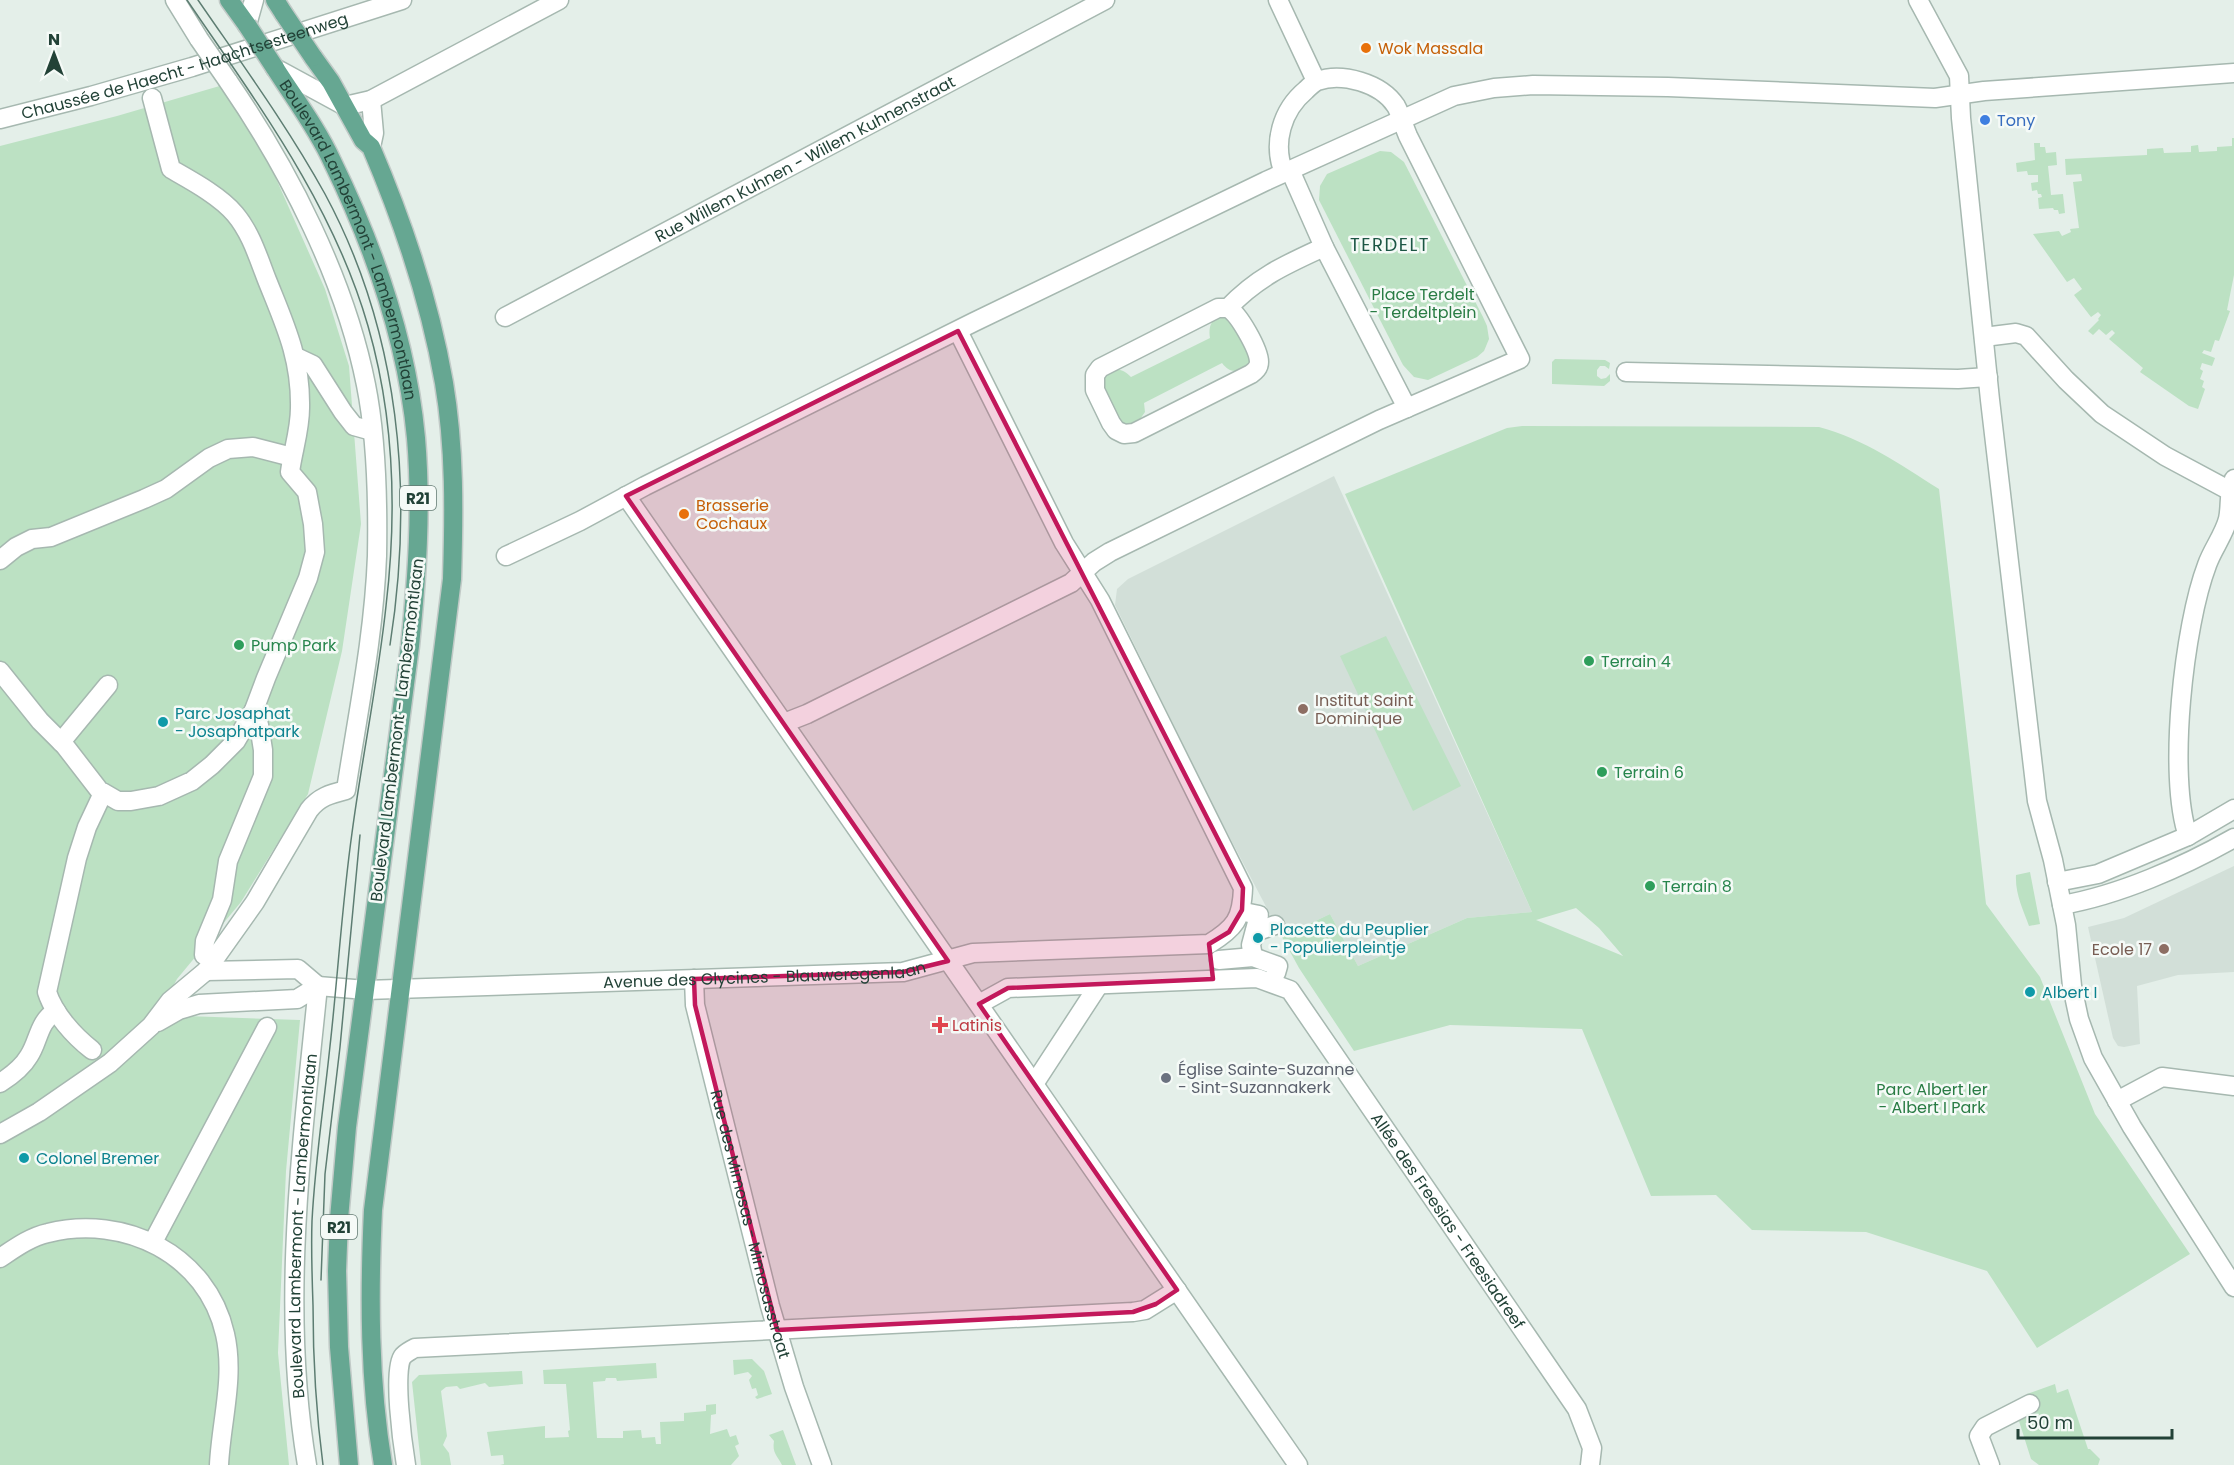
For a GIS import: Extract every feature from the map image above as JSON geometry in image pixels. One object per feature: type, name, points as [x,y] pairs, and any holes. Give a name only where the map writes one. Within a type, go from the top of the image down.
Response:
[{"type":"main road","name":"Boulevard Lambermont - Lambermontlaan","points":[[230,0],[331,158],[370,249],[385,288],[403,359],[416,438],[419,532],[417,576],[410,646],[347,1127],[339,1219],[337,1271],[341,1381],[349,1465]]},
{"type":"main road","name":"Boulevard Lambermont - Lambermontlaan","points":[[279,7],[345,106],[363,140],[371,147],[402,224],[434,333],[444,383],[453,480],[452,579],[377,1173],[371,1254],[372,1349],[379,1442],[383,1465]]},
{"type":"street","name":"Boulevard Lambermont - Lambermontlaan","points":[[175,0],[266,141],[315,229],[351,328],[366,385],[377,502],[371,626],[345,790],[316,801],[255,902],[205,963]]},
{"type":"street","points":[[247,25],[254,0]]},
{"type":"street","name":"Chaussée de Haecht - Haachtsesteenweg","points":[[0,119],[192,67],[402,0]]},
{"type":"street","points":[[275,68],[345,106],[371,100],[559,0]]},
{"type":"street","name":"Rue Willem Kuhnen - Willem Kuhnenstraat","points":[[505,318],[1106,0]]},
{"type":"street","points":[[1278,0],[1316,81]]},
{"type":"street","points":[[1918,0],[1959,76],[1988,377],[2037,801],[2062,905],[2079,1020],[2093,1058],[2132,1127],[2234,1287]]},
{"type":"street","points":[[506,556],[958,331],[1287,171],[1454,96],[1494,88],[1533,85],[1668,87],[1935,98],[1960,94],[2234,73]]},
{"type":"street","points":[[784,723],[818,709],[1071,583],[1094,562],[1110,552],[1407,408],[1520,359],[1395,106],[1383,93],[1360,81],[1336,78],[1316,81],[1301,93],[1288,110],[1281,126],[1278,149],[1280,162],[1287,171],[1407,408]]},
{"type":"street","points":[[0,671],[99,790],[118,801],[159,796],[192,781],[236,741],[254,710],[308,578],[315,552],[307,492],[290,472],[299,431],[300,406],[299,371],[294,346],[248,232],[233,212],[197,184],[171,170],[152,98]]},
{"type":"street","name":"Boulevard Lambermont - Lambermontlaan","points":[[371,100],[374,133],[371,147]]},
{"type":"street","points":[[1228,308],[1236,312],[1256,350],[1259,361],[1257,369],[1134,433],[1124,434],[1116,430],[1095,390],[1095,375],[1100,368],[1218,308],[1228,308],[1246,289],[1269,273],[1324,247]]},
{"type":"street","points":[[958,331],[1064,543],[1100,600],[1243,888],[1242,909],[1229,932],[1209,944],[1213,979],[1098,986],[1008,988],[979,1004]]},
{"type":"street","points":[[1984,337],[2016,333],[2026,336],[2066,380],[2102,414],[2165,456],[2232,487],[2228,519],[2206,566],[2191,624],[2181,701],[2178,765],[2182,820],[2188,836]]},
{"type":"street","points":[[296,357],[313,365],[354,426],[372,431]]},
{"type":"street","points":[[1626,372],[1958,380],[1988,377]]},
{"type":"street","points":[[0,560],[16,547],[32,540],[51,537],[132,509],[166,489],[209,458],[228,449],[253,447],[292,457]]},
{"type":"street","points":[[627,496],[1298,1465]]},
{"type":"street","points":[[61,742],[108,685]]},
{"type":"street","points":[[0,1134],[39,1112],[110,1063],[151,1026],[170,1001],[205,963],[205,941],[222,900],[228,861],[263,776],[260,725],[254,710]]},
{"type":"street","points":[[92,1050],[84,1044],[56,1011],[47,992],[71,895],[77,858],[87,827],[103,793]]},
{"type":"street","points":[[2057,882],[2098,874],[2188,836],[2234,809]]},
{"type":"street","points":[[2062,905],[2121,890],[2216,849],[2234,838]]},
{"type":"street","points":[[1249,913],[1259,915],[1251,945],[1253,957]]},
{"type":"street","points":[[1255,932],[1275,925]]},
{"type":"street","name":"Avenue des Glycines - Blauweregenlaan","points":[[318,986],[366,990],[903,972],[973,953],[1209,944]]},
{"type":"street","points":[[1220,960],[1253,957],[1278,966],[1276,973]]},
{"type":"street","points":[[151,1026],[178,1010],[198,1004],[297,999],[318,986],[298,969],[205,963]]},
{"type":"street","name":"Allée des Freesias - Freesiadreef","points":[[1213,979],[1257,978],[1290,990],[1576,1409],[1592,1448],[1590,1465]]},
{"type":"street","name":"Rue des Mimosas - Mimosasstraat","points":[[694,979],[695,1005],[777,1330],[794,1387],[822,1465]]},
{"type":"street","name":"Boulevard Lambermont - Lambermontlaan","points":[[307,1465],[302,1438],[295,1346],[294,1248],[318,986]]},
{"type":"street","points":[[1034,1084],[1098,986]]},
{"type":"street","points":[[0,1083],[18,1070],[29,1056],[42,1023],[56,1011]]},
{"type":"street","points":[[153,1242],[267,1027]]},
{"type":"street","points":[[2117,1101],[2162,1077],[2234,1086]]},
{"type":"street","points":[[0,1258],[32,1238],[46,1233],[76,1228],[114,1230],[153,1242],[194,1274],[214,1305],[226,1334],[229,1373],[219,1465]]},
{"type":"street","points":[[406,1465],[398,1386],[399,1366],[402,1356],[415,1348],[1132,1312],[1145,1310],[1177,1290]]},
{"type":"street","points":[[2002,1465],[1990,1465],[1979,1436],[1985,1426],[2030,1404]]},
{"type":"highlighted area","points":[[958,331],[1243,888],[1242,910],[1229,932],[1209,944],[1213,979],[1008,988],[979,1004],[1177,1290],[1156,1304],[1133,1312],[777,1330],[695,1005],[694,979],[903,972],[948,961],[626,496]]},
{"type":"shaded area","name":"Institut Saint Dominique","points":[[1334,476],[1532,912],[1467,918],[1358,966],[1330,914],[1282,937],[1209,798],[1115,605],[1117,589],[1128,579]]},
{"type":"shaded area","name":"Ecole 17","points":[[2234,866],[2234,972],[2178,975],[2137,986],[2140,1044],[2118,1046],[2113,1038],[2088,927],[2124,918]]},
{"type":"green space","name":"Parc Josaphat - Josaphatpark","points":[[223,85],[274,174],[325,289],[349,366],[361,524],[342,651],[308,794],[241,902],[177,979],[158,1015],[300,1020],[286,1171],[278,1353],[289,1465],[0,1465],[0,146],[117,116]]},
{"type":"green space","points":[[2232,138],[2234,138],[2234,275],[2227,310],[2230,311],[2219,341],[2215,340],[2211,352],[2204,350],[2202,353],[2215,358],[2212,366],[2202,363],[2200,369],[2203,371],[2200,379],[2204,381],[2202,387],[2205,389],[2198,409],[2189,406],[2140,372],[2143,368],[2109,339],[2115,333],[2112,330],[2106,335],[2099,329],[2093,335],[2088,331],[2101,315],[2098,312],[2091,317],[2074,295],[2082,289],[2074,278],[2067,282],[2033,234],[2059,231],[2062,236],[2071,232],[2070,229],[2079,228],[2073,182],[2082,181],[2081,174],[2066,175],[2065,159],[2147,155],[2147,149],[2163,148],[2164,153],[2191,152],[2191,146],[2198,145],[2199,152],[2217,151],[2217,147],[2232,146]]},
{"type":"green space","points":[[2034,143],[2040,143],[2040,147],[2045,147],[2046,153],[2056,152],[2057,165],[2048,166],[2051,195],[2063,194],[2065,213],[2059,214],[2058,210],[2053,208],[2039,209],[2038,198],[2042,197],[2037,190],[2032,191],[2031,183],[2038,182],[2038,175],[2028,175],[2027,171],[2017,172],[2016,163],[2035,160]]},
{"type":"green space","name":"Place Terdelt - Terdeltplein","points":[[1380,151],[1391,152],[1404,162],[1487,326],[1489,339],[1484,351],[1477,357],[1428,380],[1414,377],[1403,365],[1319,200],[1320,186],[1327,174]]},
{"type":"green space","points":[[1227,316],[1251,352],[1250,363],[1232,371],[1222,363],[1144,403],[1145,412],[1138,422],[1129,425],[1119,421],[1102,386],[1104,376],[1111,371],[1118,370],[1131,377],[1210,338],[1212,322]]},
{"type":"green space","points":[[1555,359],[1605,360],[1610,363],[1609,369],[1600,366],[1597,376],[1601,379],[1610,374],[1610,381],[1604,386],[1552,384],[1552,362]]},
{"type":"green space","name":"Parc Albert Ier - Albert I Park","points":[[1522,426],[1819,427],[1867,445],[1939,489],[1986,904],[2040,977],[2095,1114],[2190,1254],[2037,1348],[1987,1271],[1866,1232],[1752,1230],[1716,1195],[1651,1196],[1582,1029],[1450,1025],[1354,1051],[1299,968],[1282,937],[1330,914],[1358,966],[1467,918],[1532,912],[1345,494],[1507,428]],"holes":[[[1576,908],[1599,928],[1623,956],[1536,920]]]},
{"type":"green space","points":[[1386,636],[1461,786],[1413,811],[1340,656]]},
{"type":"green space","points":[[2030,872],[2040,924],[2029,926],[2018,895],[2016,875]]},
{"type":"green space","points":[[752,1359],[764,1371],[772,1394],[757,1399],[755,1397],[758,1395],[756,1388],[752,1389],[749,1380],[752,1376],[748,1372],[734,1375],[733,1360]]},
{"type":"green space","points":[[656,1363],[657,1378],[617,1381],[616,1378],[606,1378],[605,1381],[593,1382],[597,1438],[623,1438],[623,1431],[641,1430],[642,1438],[655,1437],[656,1444],[661,1444],[660,1422],[684,1421],[684,1413],[706,1411],[706,1405],[716,1404],[716,1414],[711,1415],[710,1434],[727,1429],[730,1437],[736,1435],[739,1444],[735,1446],[739,1456],[731,1465],[500,1465],[504,1464],[503,1455],[491,1456],[487,1432],[545,1426],[545,1438],[569,1437],[566,1384],[544,1384],[543,1370]]},
{"type":"green space","points":[[522,1371],[523,1384],[489,1387],[485,1383],[460,1389],[457,1386],[446,1387],[441,1391],[447,1436],[443,1445],[449,1453],[451,1465],[421,1465],[412,1382],[419,1375]]},
{"type":"green space","points":[[2055,1384],[2057,1393],[2068,1389],[2088,1449],[2100,1459],[2098,1465],[2039,1465],[2031,1459],[2018,1418],[2034,1412],[2027,1394]]},
{"type":"green space","points":[[783,1430],[796,1465],[782,1465],[774,1451],[774,1441],[769,1435]]},
{"type":"tram line","points":[[187,0],[291,156],[335,238],[368,326],[377,360],[388,430],[392,500],[386,606],[349,860],[312,1221],[314,1365],[323,1465]]},
{"type":"tram line","points":[[198,0],[311,169],[350,247],[370,302],[385,357],[395,414],[400,472],[401,530],[390,645]]},
{"type":"tram line","points":[[321,1280],[325,1174],[340,1047],[360,835]]},
{"type":"place","name":"Wok Massala","points":[[1366,48]]},
{"type":"place","name":"Tony","points":[[1985,120]]},
{"type":"place","name":"Brasserie Cochaux","points":[[684,514]]},
{"type":"place","name":"Pump Park","points":[[239,645]]},
{"type":"place","name":"Terrain 4","points":[[1589,661]]},
{"type":"place","name":"Institut Saint Dominique","points":[[1303,709]]},
{"type":"place","name":"Parc Josaphat - Josaphatpark","points":[[163,722]]},
{"type":"place","name":"Terrain 6","points":[[1602,772]]},
{"type":"place","name":"Terrain 8","points":[[1650,886]]},
{"type":"place","name":"Placette du Peuplier - Populierpleintje","points":[[1258,938]]},
{"type":"place","name":"Ecole 17","points":[[2164,949]]},
{"type":"place","name":"Albert I","points":[[2030,992]]},
{"type":"place","name":"Latinis","points":[[940,1025]]},
{"type":"place","name":"Église Sainte-Suzanne - Sint-Suzannakerk","points":[[1166,1078]]},
{"type":"place","name":"Colonel Bremer","points":[[24,1158]]},
{"type":"district","name":"TERDELT","points":[[1390,244]]}]
